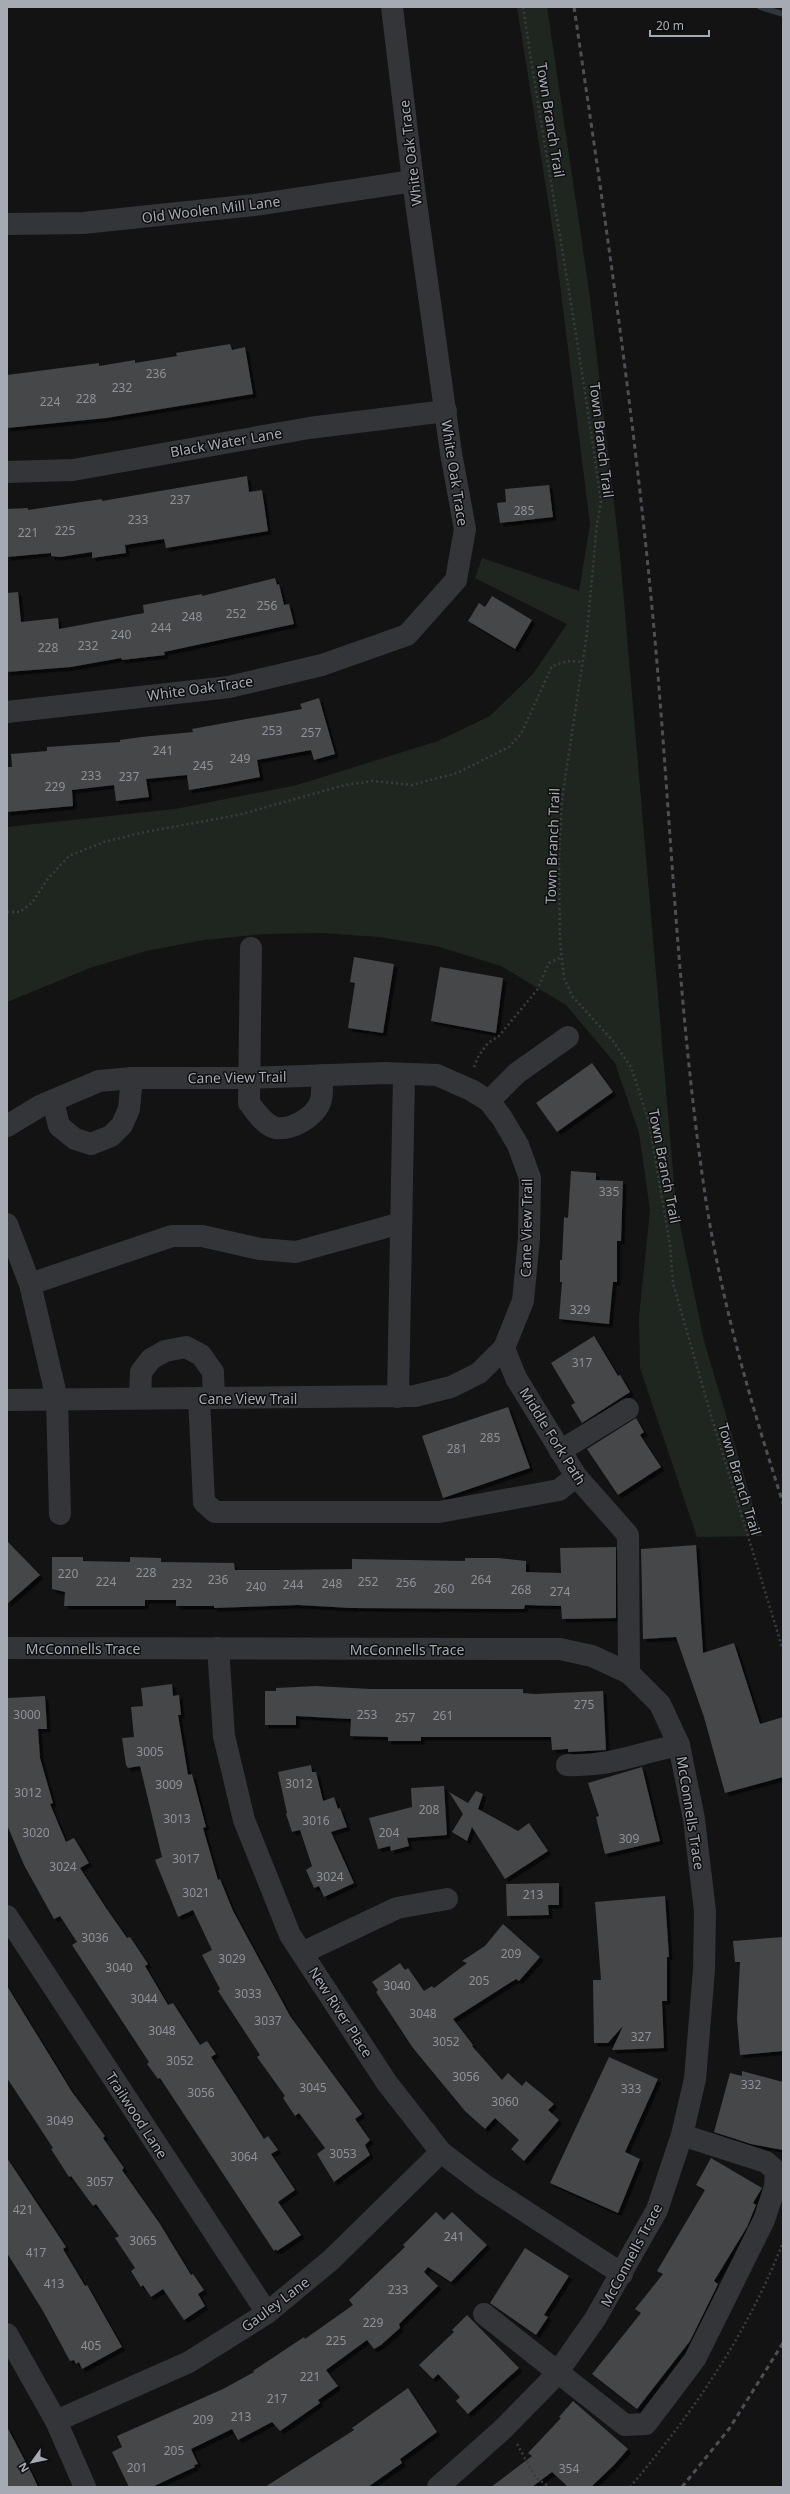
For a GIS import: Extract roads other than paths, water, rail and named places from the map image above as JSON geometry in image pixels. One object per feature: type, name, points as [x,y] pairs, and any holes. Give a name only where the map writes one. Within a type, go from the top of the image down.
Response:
[{"type":"street","name":"White Oak Trace","points":[[7,712],[229,687],[322,665],[407,635],[456,580],[465,528],[446,411],[413,181],[392,7]]},
{"type":"street","name":"Old Woolen Mill Lane","points":[[7,224],[91,222],[254,205],[413,181]]},
{"type":"street","name":"Black Water Lane","points":[[7,472],[72,470],[309,428],[446,411]]},
{"type":"street","points":[[251,948],[249,1103],[262,1120],[276,1128],[298,1124],[311,1116],[321,1102],[322,1075]]},
{"type":"street","points":[[496,1093],[568,1037]]},
{"type":"street","points":[[398,1397],[404,1074]]},
{"type":"street","name":"Cane View Trail","points":[[7,1126],[53,1101],[99,1081],[132,1078],[250,1078],[404,1074],[437,1075],[471,1090],[496,1093],[502,1118],[518,1145],[530,1178],[529,1238],[524,1301],[504,1348],[479,1373],[451,1387],[415,1396],[398,1397],[7,1400]]},
{"type":"street","points":[[53,1101],[59,1126],[75,1139],[91,1144],[111,1136],[122,1125],[129,1109],[132,1078]]},
{"type":"street","points":[[30,1284],[172,1236],[202,1236],[260,1250],[296,1252],[401,1223]]},
{"type":"street","points":[[7,1224],[30,1284],[57,1399],[60,1514]]},
{"type":"street","points":[[140,1398],[142,1372],[152,1359],[165,1351],[186,1347],[201,1355],[214,1372],[207,1398],[204,1502],[215,1512],[439,1512],[559,1490],[576,1476]]},
{"type":"street","name":"Middle Fork Path","points":[[504,1348],[516,1378],[576,1476],[628,1535],[629,1673]]},
{"type":"street","points":[[560,1450],[628,1409]]},
{"type":"street","name":"McConnells Trace","points":[[7,1648],[560,1649],[592,1656],[629,1673],[660,1704],[679,1745],[694,1819],[705,1911],[701,2022],[695,2078],[682,2134],[656,2210],[596,2320],[557,2374],[502,2430],[438,2487]]},
{"type":"street","name":"New River Place","points":[[218,1648],[224,1736],[244,1820],[290,1935],[387,2083],[441,2152],[483,2184],[622,2274]]},
{"type":"street","points":[[567,1765],[587,1766],[616,1762],[679,1745]]},
{"type":"street","points":[[302,1953],[398,1908],[447,1899]]},
{"type":"street","name":"Trailwood Lane","points":[[7,1916],[267,2313]]},
{"type":"street","points":[[484,2314],[557,2374],[626,2425],[646,2424],[695,2359],[764,2220],[775,2187],[776,2171],[766,2162],[682,2134]]},
{"type":"street","name":"Gauley Lane","points":[[56,2421],[189,2362],[267,2313],[331,2260],[441,2152]]},
{"type":"street","points":[[7,2334],[56,2421],[85,2487]]},
{"type":"waterway","points":[[760,7],[783,14]]},
{"type":"railway","points":[[574,7],[618,312],[637,465],[653,618],[681,983],[696,1128],[706,1201],[720,1278],[738,1354],[783,1503]]},
{"type":"railway","points":[[682,2487],[729,2429],[783,2343]]}]
